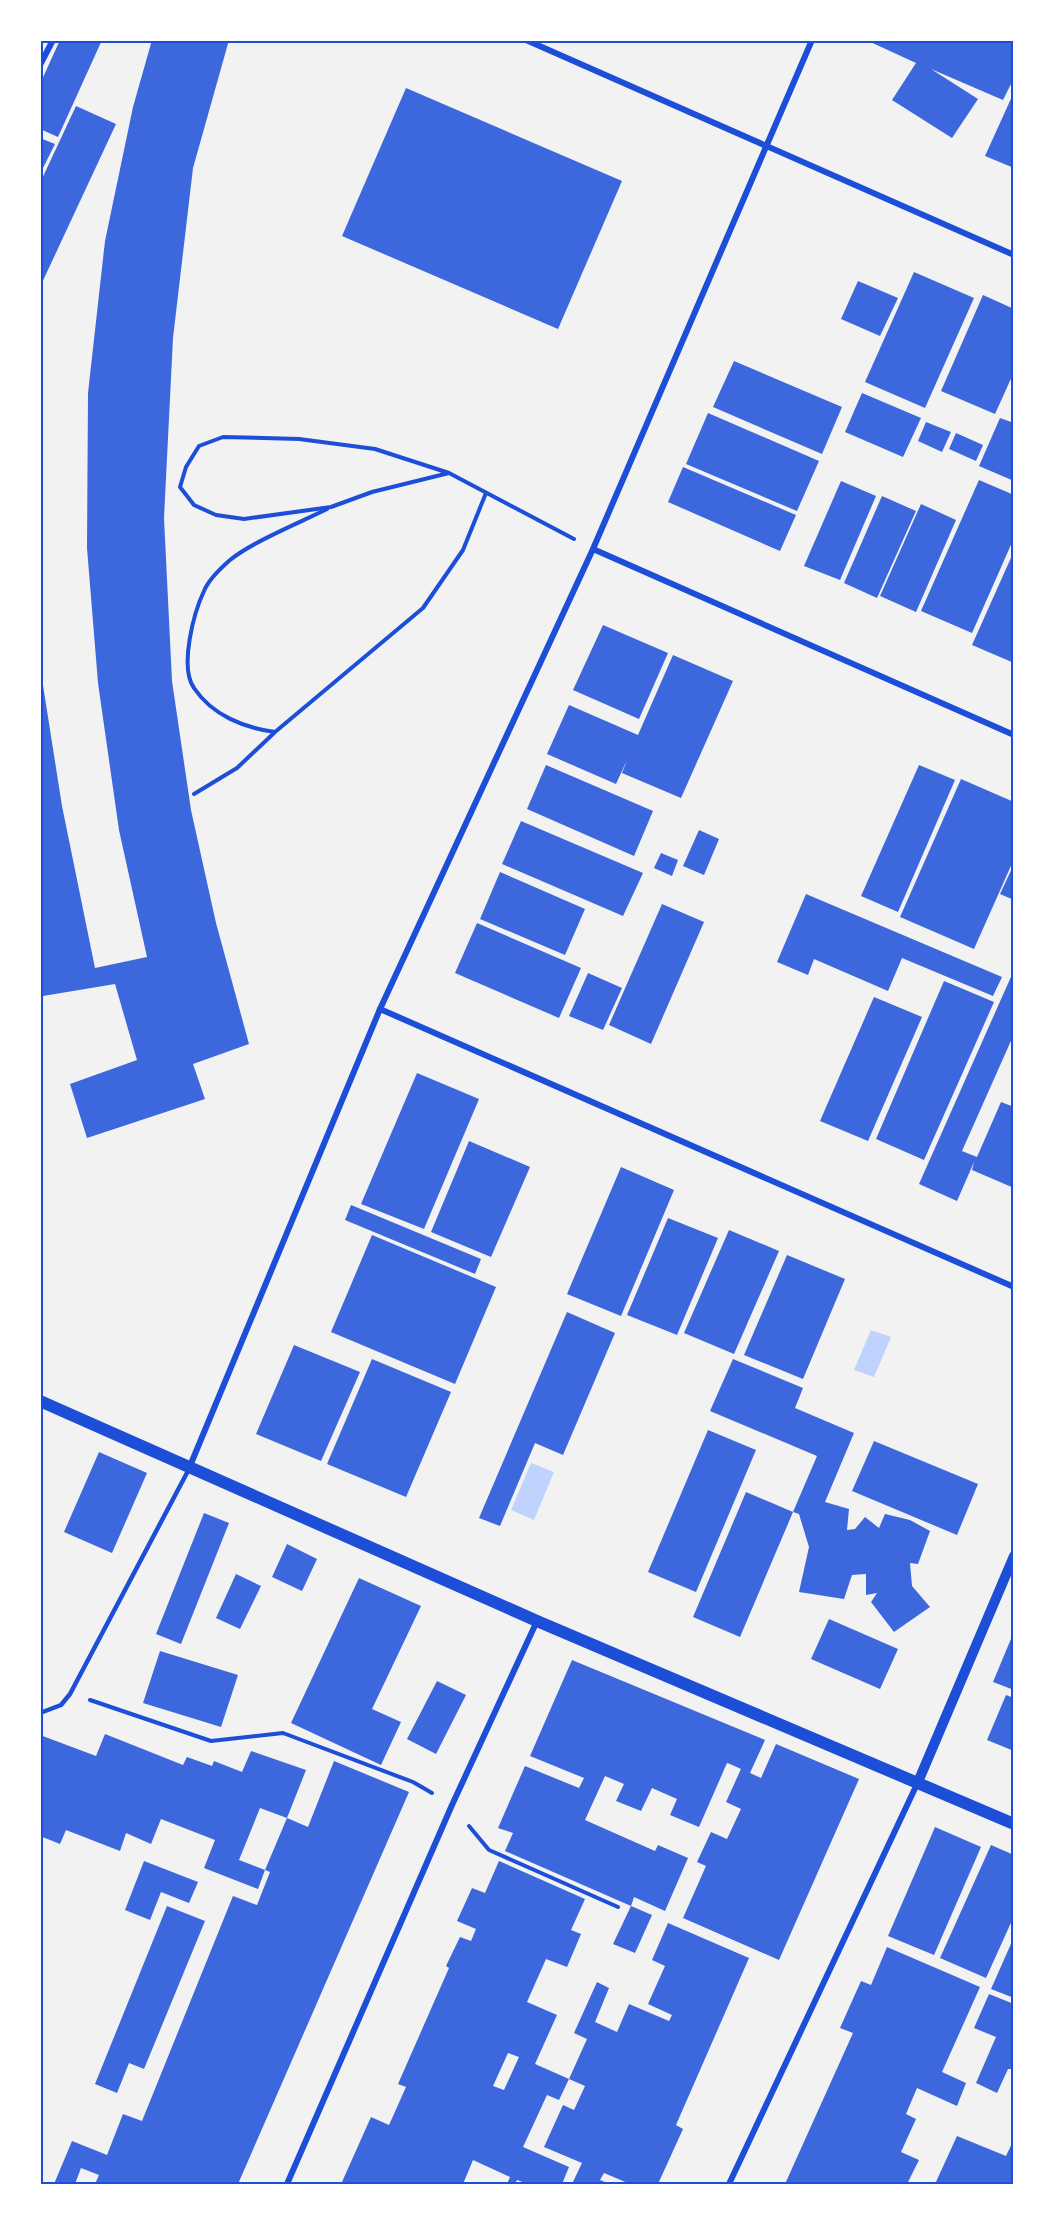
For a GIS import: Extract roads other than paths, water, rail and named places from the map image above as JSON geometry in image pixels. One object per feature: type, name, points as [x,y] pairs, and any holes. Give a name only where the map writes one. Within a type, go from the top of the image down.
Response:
[{"type":"main road","points":[[40,1401],[537,1621],[1014,1824]]},
{"type":"street","points":[[40,65],[53,40]]},
{"type":"street","points":[[526,40],[1014,255]]},
{"type":"street","points":[[190,1466],[380,1009],[593,549],[768,147],[812,40]]},
{"type":"street","points":[[593,549],[1014,735]]},
{"type":"street","points":[[380,1009],[1014,1287]]},
{"type":"street","points":[[729,2184],[918,1782],[1014,1556]]},
{"type":"street","points":[[287,2184],[452,1805],[537,1621]]},
{"type":"lane","points":[[40,1713],[61,1705],[70,1694],[190,1466]]},
{"type":"water","points":[[871,1330],[891,1337],[874,1377],[854,1370]]},
{"type":"water","points":[[531,1463],[554,1472],[534,1520],[511,1510]]}]
